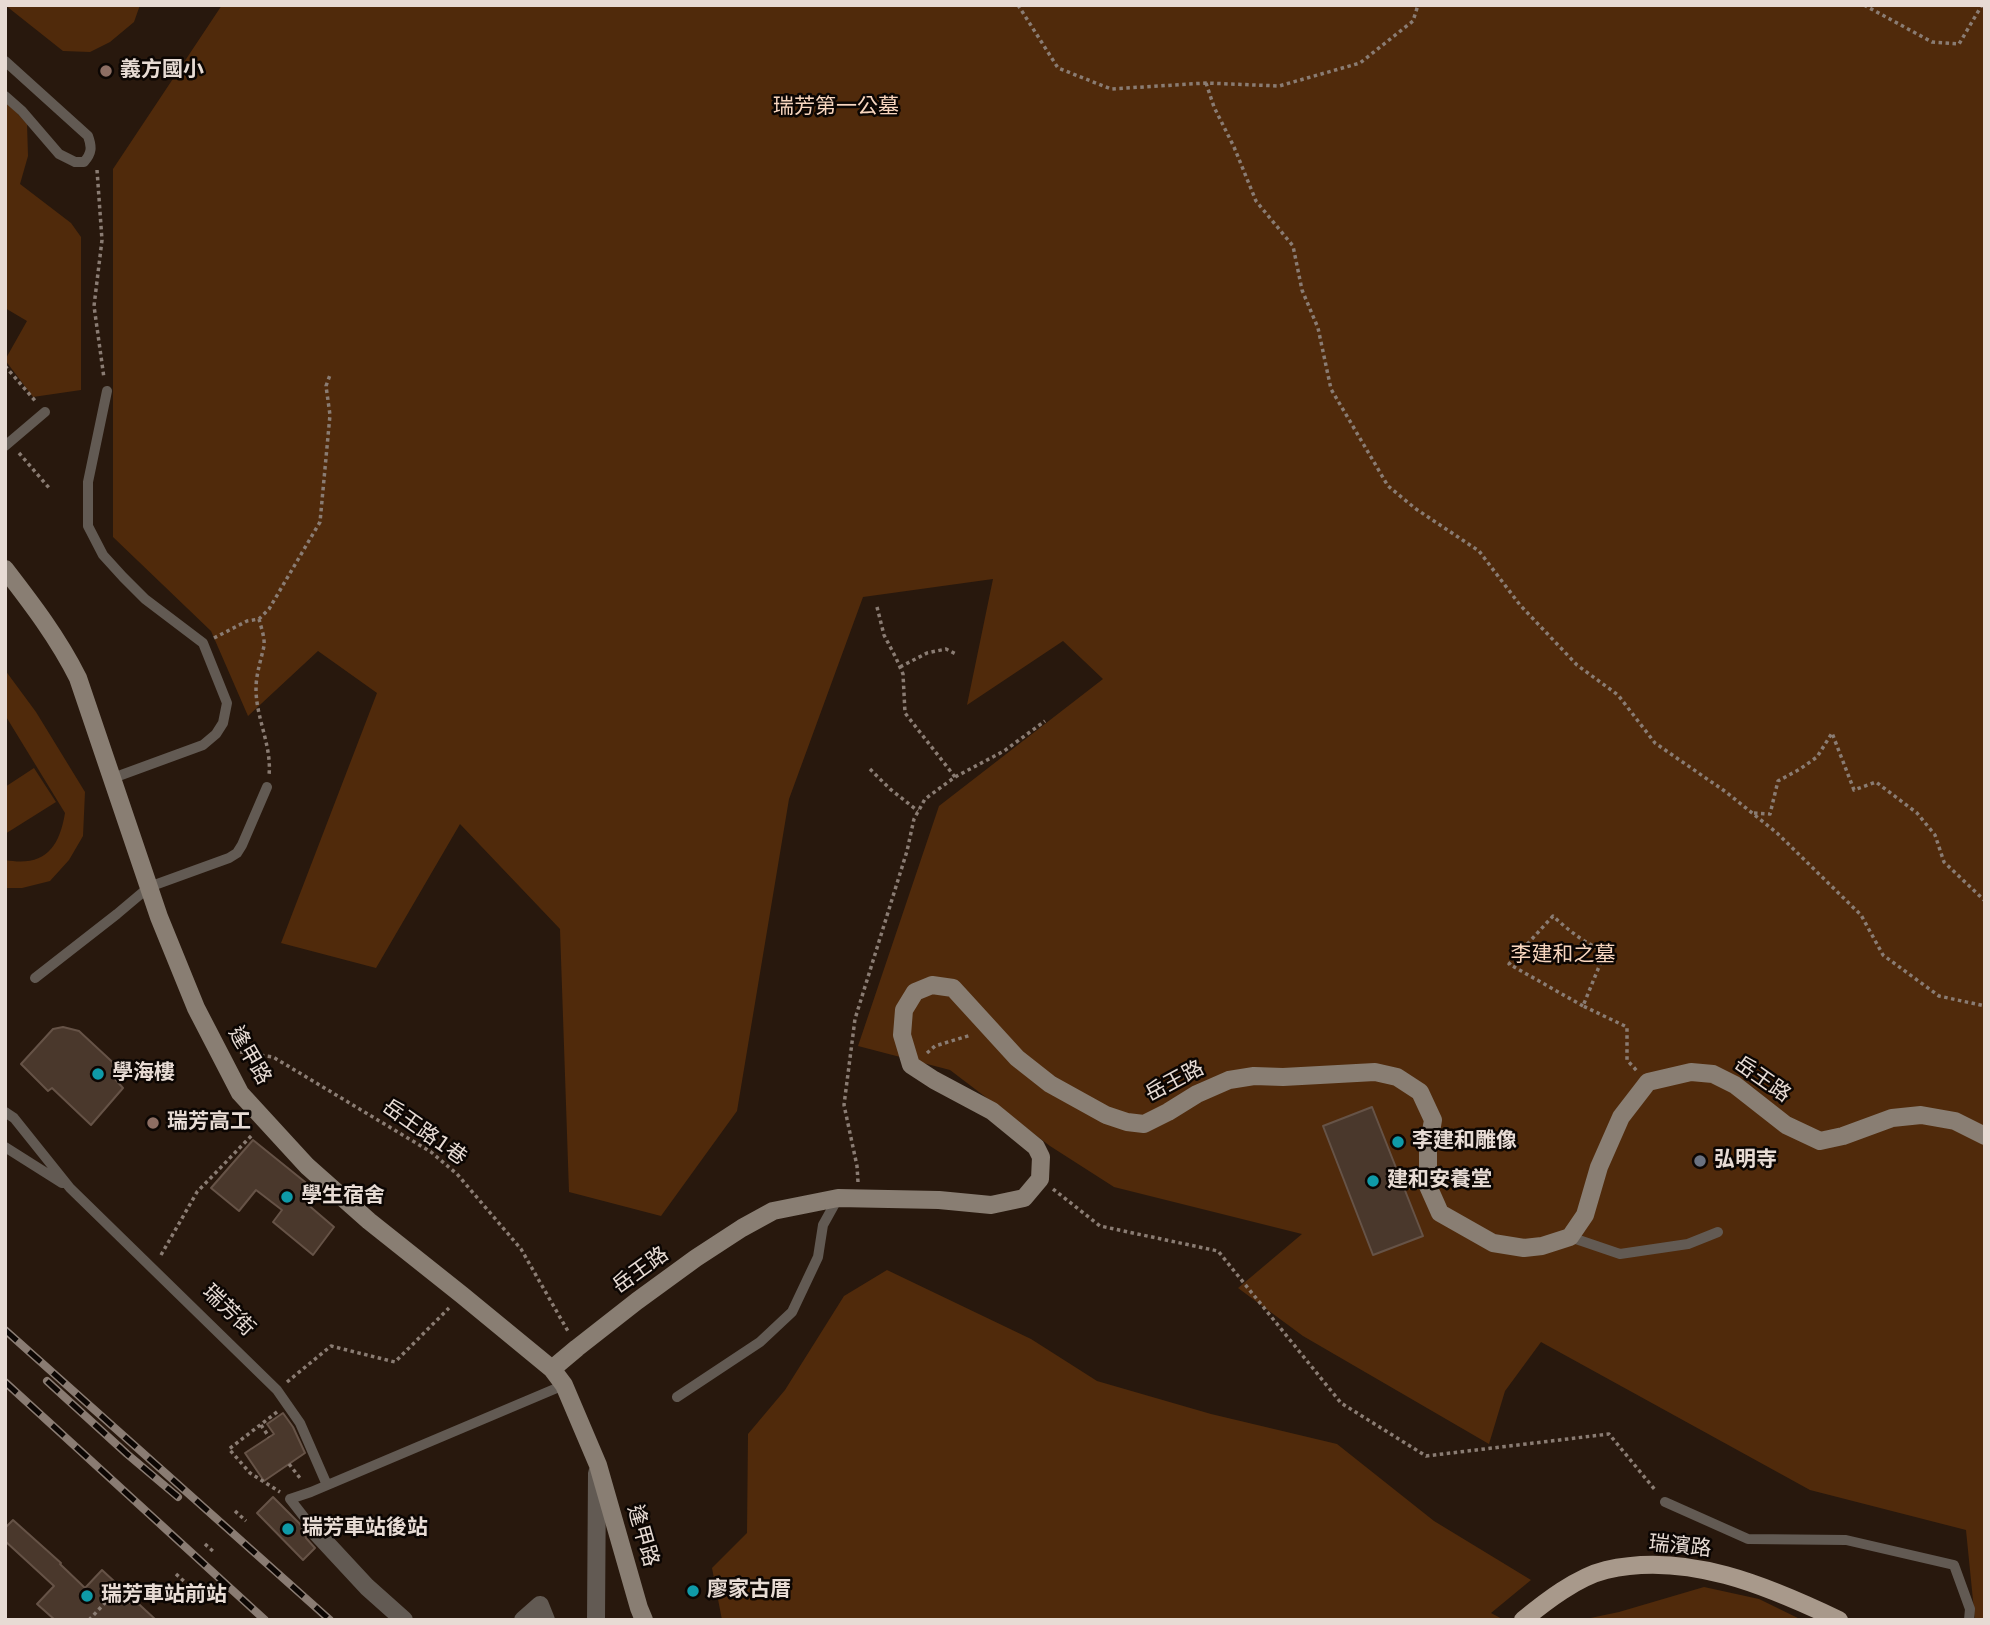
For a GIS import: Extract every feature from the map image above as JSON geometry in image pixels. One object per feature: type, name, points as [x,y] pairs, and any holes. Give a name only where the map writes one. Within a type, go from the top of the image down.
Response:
[{"type":"main road","name":"瑞濱路","points":[[1523,1620],[1568,1587],[1604,1570],[1647,1564],[1707,1572],[1751,1582],[1839,1620]]},
{"type":"street","name":"逢甲路","points":[[5,569],[42,617],[66,653],[78,678],[159,917],[196,1007],[240,1093],[307,1166],[369,1221],[552,1369],[564,1385],[597,1465],[644,1620]]},
{"type":"street","name":"岳王路","points":[[911,1065],[902,1035],[904,1010],[915,992],[932,985],[953,988],[1017,1058],[1051,1084],[1106,1115],[1127,1122],[1144,1124],[1196,1094],[1229,1080],[1254,1076],[1375,1072],[1397,1077],[1420,1092],[1433,1120],[1428,1149],[1428,1186],[1440,1213],[1493,1243],[1524,1248],[1542,1246],[1570,1237]]},
{"type":"street","points":[[911,1065],[992,1111],[1036,1147],[1041,1157],[1040,1179]]},
{"type":"street","name":"岳王路","points":[[1648,1082],[1691,1072],[1713,1074],[1735,1085],[1786,1125],[1820,1141],[1843,1136],[1892,1118],[1921,1115],[1955,1121],[1985,1136]]},
{"type":"street","points":[[1570,1237],[1585,1216],[1599,1167],[1621,1117],[1648,1082]]},
{"type":"street","name":"岳王路","points":[[552,1369],[657,1287],[742,1228],[773,1211],[838,1198],[939,1200],[991,1205],[1024,1198],[1040,1179]]},
{"type":"street","name":"逢甲路","points":[[596,1620],[597,1465]]},
{"type":"street","points":[[314,1531],[366,1587],[404,1620]]},
{"type":"street","points":[[523,1620],[540,1605],[546,1620]]},
{"type":"lane","points":[[5,61],[88,135],[92,145],[90,155],[84,162],[75,162],[59,154],[22,111],[5,96]]},
{"type":"lane","points":[[107,391],[88,482],[88,526],[103,555],[123,577],[145,599],[203,643],[227,703],[223,723],[216,734],[203,745],[113,778]]},
{"type":"lane","points":[[8,444],[45,412]]},
{"type":"lane","points":[[35,978],[149,887],[237,853],[243,845],[267,787]]},
{"type":"lane","name":"瑞芳街","points":[[5,1112],[14,1118],[70,1188],[277,1390],[300,1423],[327,1485]]},
{"type":"lane","name":"瑞芳街","points":[[5,1147],[70,1188]]},
{"type":"lane","points":[[677,1397],[760,1342],[792,1312],[818,1257],[823,1225],[838,1198]]},
{"type":"lane","points":[[1570,1237],[1620,1254],[1688,1244],[1718,1232]]},
{"type":"lane","points":[[314,1531],[290,1499],[303,1496],[564,1385]]},
{"type":"lane","points":[[1665,1502],[1748,1539],[1846,1540],[1954,1565],[1970,1609],[1969,1620]]},
{"type":"path","points":[[1018,5],[1058,68],[1111,89],[1206,83],[1279,86],[1360,63],[1413,21],[1418,5]]},
{"type":"path","points":[[1864,5],[1932,42],[1959,44],[1982,5]]},
{"type":"path","points":[[1206,83],[1256,201],[1293,246],[1302,290],[1318,328],[1331,388],[1388,486],[1416,509],[1479,551],[1520,606],[1577,665],[1618,695],[1655,743],[1726,792],[1777,833],[1861,915],[1884,955],[1939,996],[1985,1006]]},
{"type":"path","points":[[90,155],[97,170],[102,240],[94,306],[107,391]]},
{"type":"path","points":[[5,366],[45,412]]},
{"type":"path","points":[[203,643],[247,621],[260,619],[320,522],[330,415],[326,386],[330,375]]},
{"type":"path","points":[[8,444],[50,489]]},
{"type":"path","points":[[877,607],[884,635],[902,674],[905,713],[955,776]]},
{"type":"path","points":[[260,619],[264,643],[256,690],[270,761],[267,787]]},
{"type":"path","points":[[900,667],[927,653],[946,649],[957,654]]},
{"type":"path","points":[[859,1198],[857,1166],[844,1105],[855,1019],[900,876],[914,819],[925,799],[955,776],[1004,751],[1045,721]]},
{"type":"path","points":[[1752,813],[1770,814],[1778,781],[1817,757],[1832,733],[1854,790],[1876,782],[1917,813],[1936,835],[1944,862],[1985,901]]},
{"type":"path","points":[[870,769],[918,811]]},
{"type":"path","points":[[1583,1006],[1605,952],[1588,945],[1553,916],[1508,964],[1583,1006],[1627,1027],[1627,1060],[1648,1082]]},
{"type":"path","points":[[911,1065],[935,1045],[975,1034],[981,1019]]},
{"type":"path","name":"岳王路1巷","points":[[221,1055],[244,1051],[273,1057],[431,1152],[457,1174],[521,1249],[577,1348]]},
{"type":"path","points":[[153,1269],[197,1192],[266,1121]]},
{"type":"path","points":[[1040,1179],[1100,1226],[1218,1251],[1341,1403],[1426,1456],[1609,1434],[1665,1502]]},
{"type":"path","points":[[277,1390],[331,1346],[395,1362],[462,1295]]},
{"type":"path","points":[[287,1404],[229,1449],[250,1473],[290,1499]]},
{"type":"path","points":[[261,1425],[270,1437]]},
{"type":"path","points":[[289,1464],[300,1478]]},
{"type":"path","points":[[250,1473],[255,1468]]},
{"type":"path","points":[[235,1511],[246,1521]]},
{"type":"path","points":[[205,1544],[215,1553]]},
{"type":"path","points":[[176,1574],[187,1584]]},
{"type":"path","points":[[89,1620],[117,1590],[131,1603]]},
{"type":"green space","points":[[5,5],[140,5],[134,22],[110,42],[90,52],[63,51]]},
{"type":"green space","points":[[222,5],[1985,5],[1985,1620],[1975,1620],[1966,1530],[1810,1490],[1541,1342],[1505,1391],[1489,1444],[1303,1336],[1238,1288],[1302,1234],[1114,1187],[1050,1146],[950,1070],[858,1046],[939,806],[1103,679],[1063,641],[967,705],[993,579],[863,597],[789,799],[737,1111],[661,1216],[569,1192],[560,929],[460,824],[376,968],[281,943],[377,693],[318,651],[248,716],[211,631],[113,537],[113,169]]},
{"type":"green space","points":[[5,100],[27,124],[28,156],[20,184],[71,223],[81,237],[81,390],[33,397],[5,360],[27,321],[5,308]]},
{"type":"green space","points":[[5,670],[36,712],[85,792],[83,836],[69,860],[50,881],[22,888],[5,888],[5,860],[30,861],[47,853],[59,837],[65,813],[5,715]]},
{"type":"green space","points":[[34,768],[56,802],[5,834],[5,787]]},
{"type":"green space","points":[[887,1270],[1031,1339],[1097,1381],[1211,1414],[1337,1444],[1434,1521],[1531,1580],[1491,1613],[1504,1620],[722,1620],[712,1568],[747,1533],[748,1434],[785,1390],[844,1296]]},
{"type":"green space","points":[[1704,1587],[1759,1599],[1802,1620],[1581,1620],[1619,1612]]},
{"type":"building","name":"學海樓","points":[[63,1027],[79,1031],[121,1070],[115,1079],[123,1088],[91,1125],[52,1088],[48,1091],[21,1064],[53,1029]]},
{"type":"building","name":"建和安養堂","points":[[1372,1107],[1423,1236],[1373,1255],[1323,1126]]},
{"type":"building","name":"學生宿舍","points":[[253,1140],[315,1190],[306,1203],[334,1227],[313,1255],[273,1222],[282,1210],[256,1190],[239,1211],[211,1188]]},
{"type":"building","points":[[283,1413],[305,1453],[264,1481],[245,1453],[274,1434],[267,1424]]},
{"type":"building","name":"瑞芳車站後站","points":[[273,1497],[299,1523],[306,1538],[315,1548],[303,1560],[257,1513]]},
{"type":"building","name":"瑞芳車站前站","points":[[13,1520],[85,1588],[102,1570],[156,1620],[55,1620],[37,1604],[54,1586],[5,1541],[5,1528]]},
{"type":"railway","points":[[5,1330],[330,1620]]},
{"type":"railway","points":[[47,1381],[178,1497]]},
{"type":"railway","points":[[5,1382],[265,1620]]},
{"type":"place","name":"義方國小","points":[[106,71]]},
{"type":"place","name":"學海樓","points":[[98,1074]]},
{"type":"place","name":"瑞芳高工","points":[[153,1123]]},
{"type":"place","name":"李建和雕像","points":[[1398,1142]]},
{"type":"place","name":"弘明寺","points":[[1700,1161]]},
{"type":"place","name":"建和安養堂","points":[[1373,1181]]},
{"type":"place","name":"學生宿舍","points":[[287,1197]]},
{"type":"place","name":"瑞芳車站後站","points":[[288,1529]]},
{"type":"place","name":"廖家古厝","points":[[693,1591]]},
{"type":"place","name":"瑞芳車站前站","points":[[87,1596]]},
{"type":"park label","name":"瑞芳第一公墓","points":[[836,108]]},
{"type":"park label","name":"李建和之墓","points":[[1563,956]]}]
